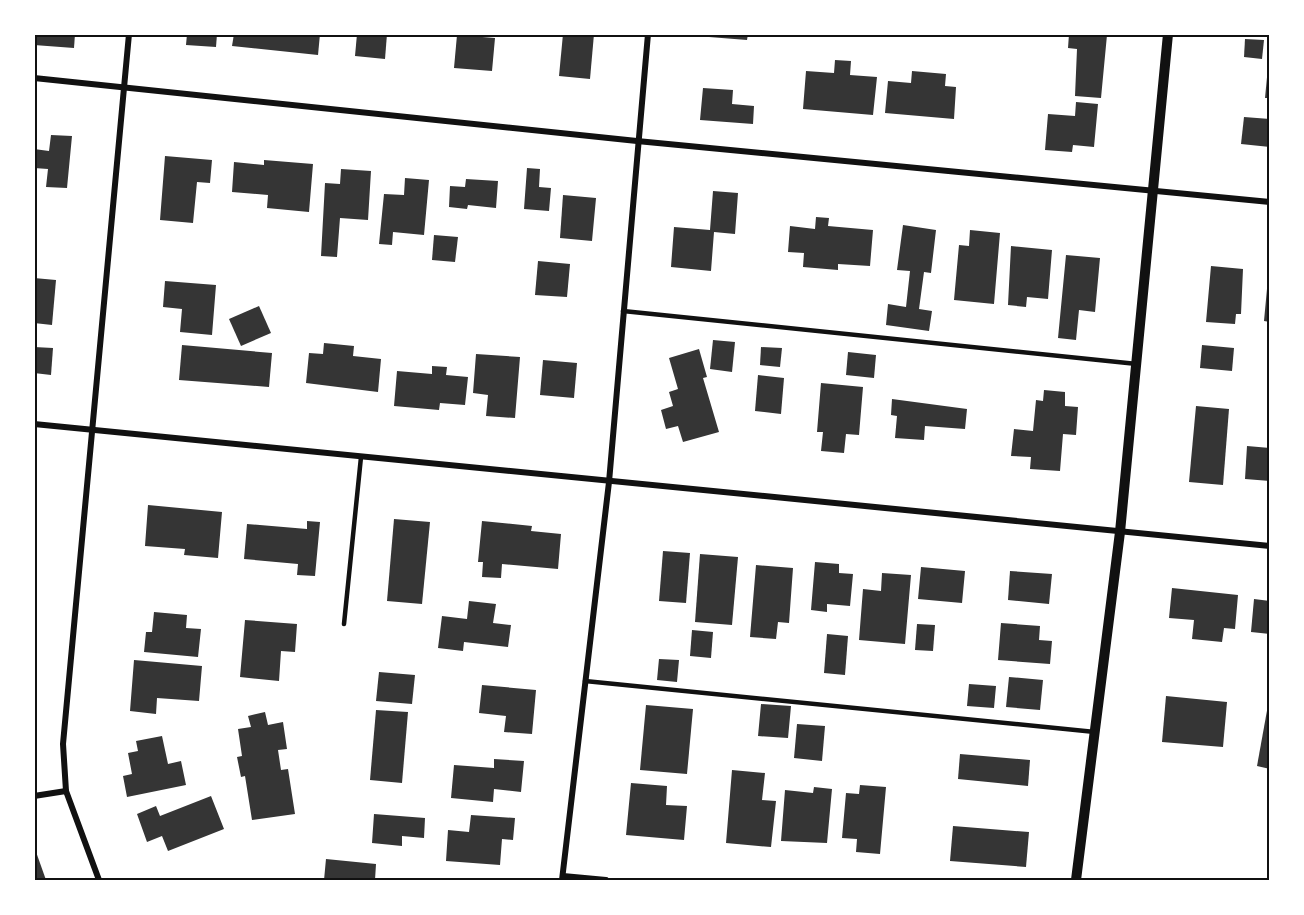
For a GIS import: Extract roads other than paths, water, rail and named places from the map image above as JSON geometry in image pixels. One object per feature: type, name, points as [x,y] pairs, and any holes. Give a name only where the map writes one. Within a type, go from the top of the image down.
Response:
[{"type":"street","points":[[99,880],[66,791],[63,744],[94,430],[129,34]]},
{"type":"street","points":[[606,880],[562,878],[570,834],[585,681],[609,482],[648,34]]},
{"type":"street","points":[[1076,880],[1120,532],[1168,34]]},
{"type":"street","points":[[34,78],[637,141],[1269,202]]},
{"type":"street","points":[[34,424],[1269,546]]},
{"type":"street","points":[[34,796],[66,791]]},
{"type":"lane","points":[[623,311],[1137,364]]},
{"type":"lane","points":[[344,624],[360,457]]},
{"type":"lane","points":[[585,681],[1095,732]]}]
